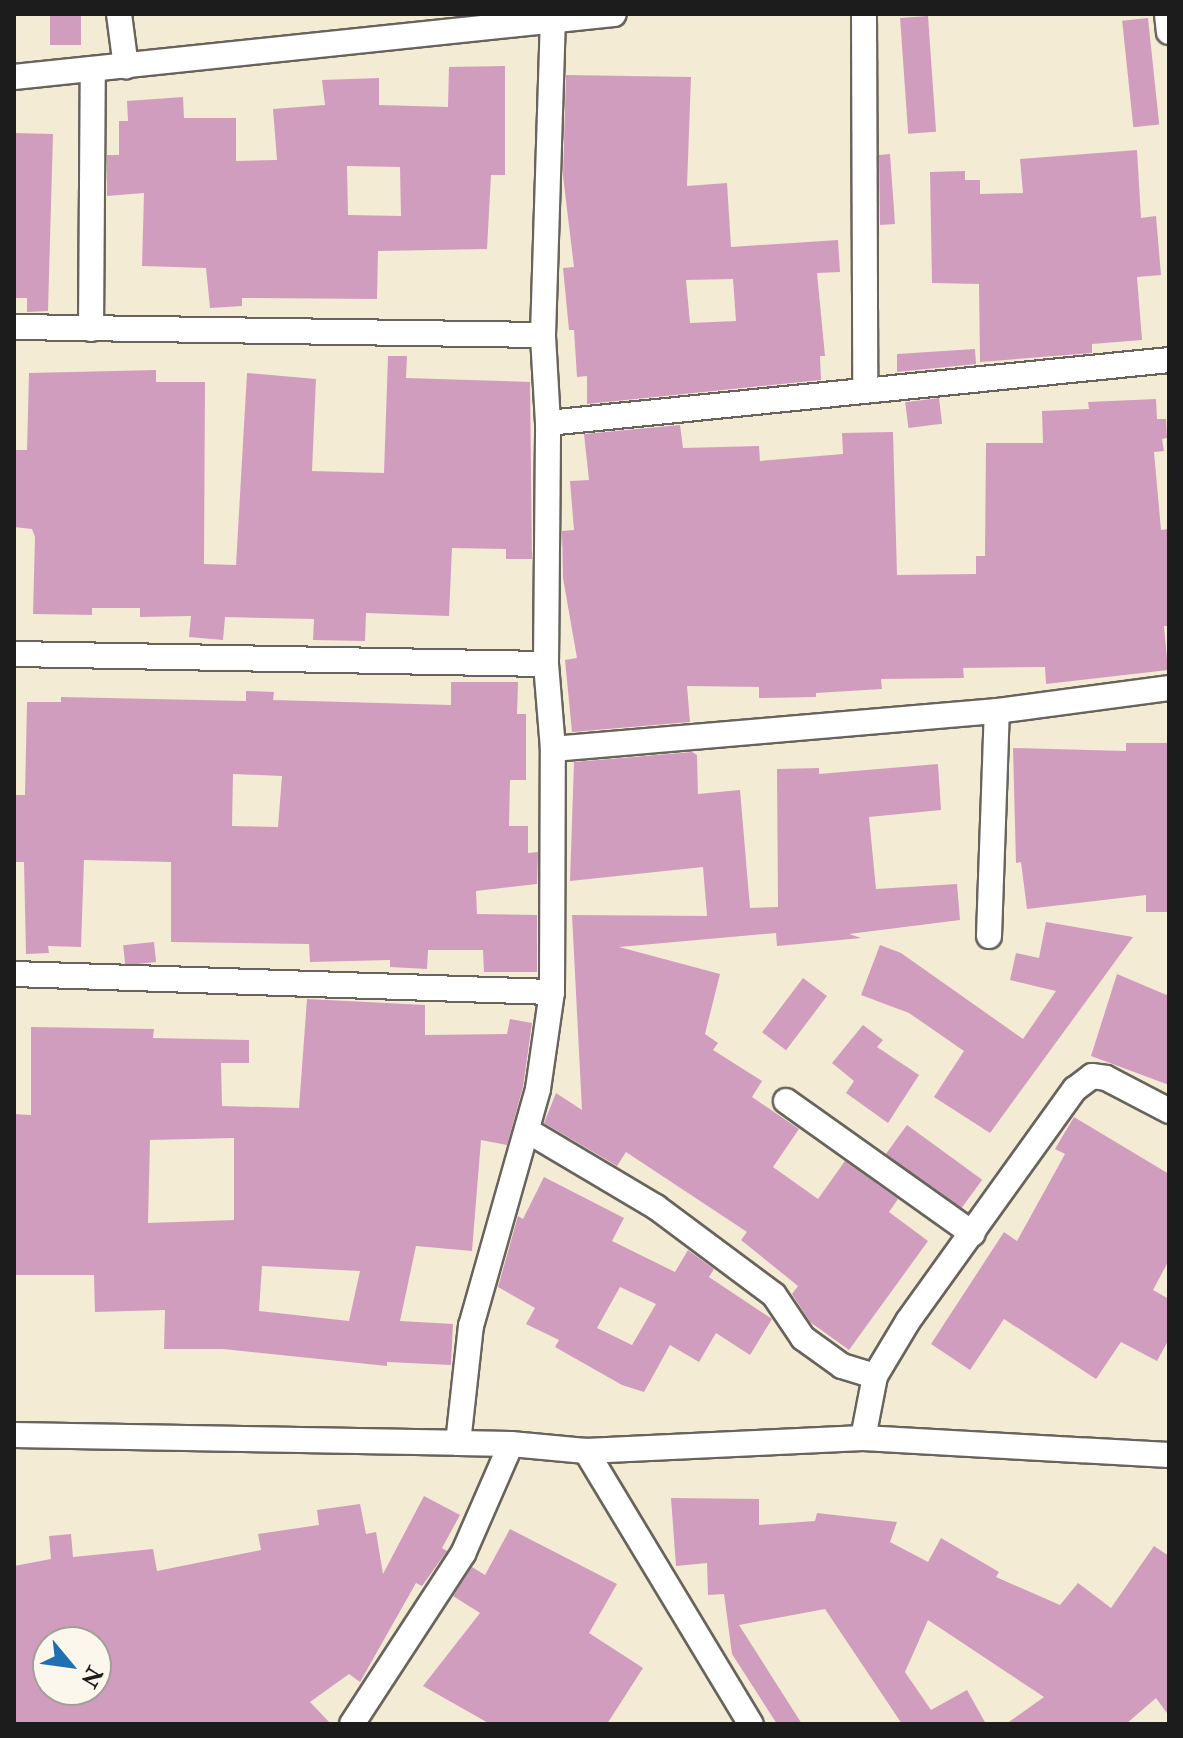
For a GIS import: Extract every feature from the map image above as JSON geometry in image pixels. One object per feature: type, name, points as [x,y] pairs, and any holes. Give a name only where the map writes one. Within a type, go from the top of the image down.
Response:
[{"type":"street","points":[[119,14],[126,67]]},
{"type":"street","points":[[14,77],[126,67],[461,23],[553,22],[614,14]]},
{"type":"street","points":[[864,14],[865,389]]},
{"type":"street","points":[[1167,14],[1169,32]]},
{"type":"street","points":[[458,1443],[471,1326],[528,1131],[552,992],[553,749],[546,664],[548,423],[543,335],[553,22]]},
{"type":"street","points":[[91,329],[93,70]]},
{"type":"street","points":[[14,327],[543,335]]},
{"type":"street","points":[[548,423],[1169,360]]},
{"type":"street","points":[[14,654],[546,664]]},
{"type":"street","points":[[553,749],[997,711],[1169,688]]},
{"type":"street","points":[[989,936],[997,711]]},
{"type":"street","points":[[14,974],[552,992]]},
{"type":"street","points":[[863,1438],[875,1376],[908,1321],[1075,1089],[1092,1076],[1106,1078],[1169,1111]]},
{"type":"street","points":[[786,1101],[973,1234]]},
{"type":"street","points":[[528,1131],[656,1207],[774,1295],[803,1338],[842,1366],[875,1376]]},
{"type":"street","points":[[14,1435],[511,1444],[586,1451],[863,1438],[1169,1455]]},
{"type":"street","points":[[352,1724],[463,1554],[511,1444]]},
{"type":"street","points":[[586,1451],[751,1724]]},
{"type":"building","points":[[50,14],[81,14],[81,45],[50,45]]},
{"type":"building","points":[[928,16],[936,132],[908,134],[900,18]]},
{"type":"building","points":[[1148,18],[1159,124],[1133,127],[1122,21]]},
{"type":"building","points":[[505,66],[505,175],[491,175],[487,249],[378,251],[377,299],[242,298],[242,306],[210,308],[206,268],[142,266],[144,193],[107,196],[107,155],[119,155],[119,121],[128,121],[127,101],[183,97],[184,118],[236,118],[236,161],[277,160],[273,109],[325,105],[322,80],[379,78],[379,105],[448,107],[449,67]],"holes":[[[347,166],[400,167],[401,216],[348,215]]]},
{"type":"building","points":[[566,75],[691,77],[687,186],[727,183],[731,247],[838,240],[840,272],[817,273],[825,356],[820,356],[821,380],[587,404],[587,376],[577,377],[574,330],[569,330],[563,268],[574,267],[563,176]],"holes":[[[733,279],[736,321],[690,323],[686,280]]]},
{"type":"building","points":[[14,133],[53,134],[48,311],[27,312],[27,298],[14,298]]},
{"type":"building","points":[[1137,150],[1141,218],[1156,216],[1161,275],[1137,277],[1142,340],[1092,344],[1092,353],[980,362],[979,284],[932,283],[930,172],[965,171],[965,180],[980,180],[980,194],[1023,193],[1020,159]]},
{"type":"building","points":[[890,154],[895,224],[880,225],[879,155]]},
{"type":"building","points":[[975,349],[976,364],[897,372],[897,354]]},
{"type":"building","points":[[388,356],[407,356],[406,378],[530,382],[532,559],[506,559],[506,549],[452,548],[449,616],[366,613],[365,641],[313,640],[314,619],[225,617],[223,640],[189,637],[191,616],[140,617],[140,608],[92,608],[92,615],[33,614],[35,537],[32,529],[14,527],[14,450],[27,450],[29,373],[156,370],[156,382],[205,382],[204,564],[236,565],[247,373],[316,379],[312,471],[384,473]]},
{"type":"building","points":[[939,398],[942,424],[908,428],[905,402]]},
{"type":"building","points":[[1156,399],[1157,419],[1166,419],[1167,438],[1162,439],[1164,451],[1154,452],[1161,530],[1169,529],[1169,626],[1164,626],[1168,670],[1046,684],[1045,667],[963,668],[964,678],[881,679],[882,689],[816,693],[816,697],[759,698],[759,687],[687,686],[690,722],[572,732],[565,660],[577,658],[563,578],[562,531],[574,530],[570,481],[589,480],[584,434],[680,425],[683,448],[759,446],[760,461],[843,454],[842,433],[893,432],[897,575],[976,574],[976,556],[985,556],[986,443],[1043,443],[1042,411],[1089,409],[1088,402]]},
{"type":"building","points":[[451,682],[518,682],[517,714],[526,714],[526,780],[510,780],[509,826],[528,826],[528,853],[538,852],[537,884],[476,891],[477,914],[537,915],[537,972],[484,972],[483,950],[428,950],[427,969],[390,967],[390,960],[310,962],[309,944],[171,942],[171,862],[84,860],[81,947],[48,946],[49,953],[26,954],[24,862],[14,862],[14,795],[25,795],[27,702],[61,702],[61,697],[246,701],[246,691],[274,692],[273,700],[451,705]],"holes":[[[233,774],[282,776],[278,827],[232,826]]]},
{"type":"building","points":[[1126,743],[1169,743],[1169,912],[1146,912],[1146,895],[1027,909],[1021,862],[1016,863],[1013,748],[1126,751]]},
{"type":"building","points":[[692,752],[697,755],[698,794],[740,790],[750,908],[778,907],[777,769],[819,768],[819,774],[938,764],[941,810],[869,817],[876,889],[957,884],[960,920],[849,934],[861,938],[777,946],[776,933],[619,947],[720,974],[705,1034],[718,1043],[713,1050],[762,1081],[752,1097],[799,1129],[773,1167],[818,1199],[845,1161],[898,1199],[889,1212],[928,1241],[849,1350],[810,1322],[792,1294],[798,1286],[741,1240],[747,1232],[626,1152],[617,1166],[544,1123],[556,1093],[582,1110],[572,915],[707,916],[703,867],[570,881],[574,762]]},
{"type":"building","points":[[1046,922],[1133,937],[990,1133],[934,1097],[964,1051],[909,1013],[861,995],[880,945],[901,953],[1023,1039],[1056,991],[1010,980],[1016,953],[1039,958]]},
{"type":"building","points":[[154,942],[156,962],[125,965],[123,945]]},
{"type":"building","points":[[1117,974],[1169,996],[1169,1085],[1091,1056]]},
{"type":"building","points":[[803,978],[827,996],[786,1050],[762,1032]]},
{"type":"building","points":[[307,999],[425,1005],[425,1035],[507,1034],[510,1019],[532,1023],[523,1087],[507,1145],[481,1140],[472,1251],[416,1246],[400,1321],[453,1324],[451,1365],[387,1362],[387,1366],[223,1349],[164,1349],[165,1310],[95,1312],[94,1275],[14,1275],[14,1114],[31,1115],[31,1027],[154,1029],[153,1038],[249,1040],[249,1063],[221,1063],[222,1106],[299,1108]],"holes":[[[234,1138],[234,1220],[148,1223],[150,1140]],[[262,1266],[360,1271],[349,1321],[259,1311]]]},
{"type":"building","points":[[863,1025],[883,1040],[877,1047],[919,1075],[888,1123],[846,1093],[854,1081],[832,1063]]},
{"type":"building","points":[[1074,1117],[1169,1174],[1169,1260],[1153,1290],[1169,1299],[1169,1339],[1157,1361],[1121,1342],[1096,1379],[1004,1319],[970,1370],[931,1344],[1004,1232],[1017,1241],[1065,1154],[1055,1149]]},
{"type":"building","points":[[907,1125],[982,1180],[961,1209],[886,1154]]},
{"type":"building","points":[[544,1177],[624,1218],[612,1241],[675,1272],[688,1250],[714,1269],[709,1277],[772,1319],[750,1355],[716,1333],[699,1362],[670,1345],[644,1392],[622,1385],[555,1347],[559,1340],[526,1324],[535,1308],[498,1287],[518,1216],[523,1219]],"holes":[[[620,1287],[656,1304],[632,1345],[597,1328]]]},
{"type":"building","points":[[424,1496],[460,1515],[442,1548],[447,1551],[422,1586],[416,1583],[360,1682],[349,1674],[310,1702],[331,1724],[14,1724],[14,1566],[51,1559],[49,1536],[71,1534],[73,1557],[153,1549],[157,1571],[261,1550],[258,1534],[319,1525],[317,1510],[360,1504],[366,1534],[376,1532],[383,1574]]},
{"type":"building","points":[[671,1498],[759,1499],[759,1525],[815,1521],[817,1513],[897,1522],[890,1542],[928,1562],[941,1538],[999,1572],[996,1577],[1060,1605],[1078,1583],[1111,1608],[1154,1546],[1169,1556],[1169,1716],[1156,1698],[1126,1724],[1006,1724],[1044,1697],[928,1620],[905,1672],[931,1710],[967,1690],[986,1724],[902,1724],[825,1609],[739,1625],[802,1724],[777,1724],[732,1654],[724,1594],[708,1595],[707,1563],[676,1566]]},
{"type":"building","points":[[510,1529],[617,1584],[589,1633],[643,1668],[607,1724],[490,1724],[423,1686],[480,1613],[453,1596],[472,1567],[485,1575]]}]
